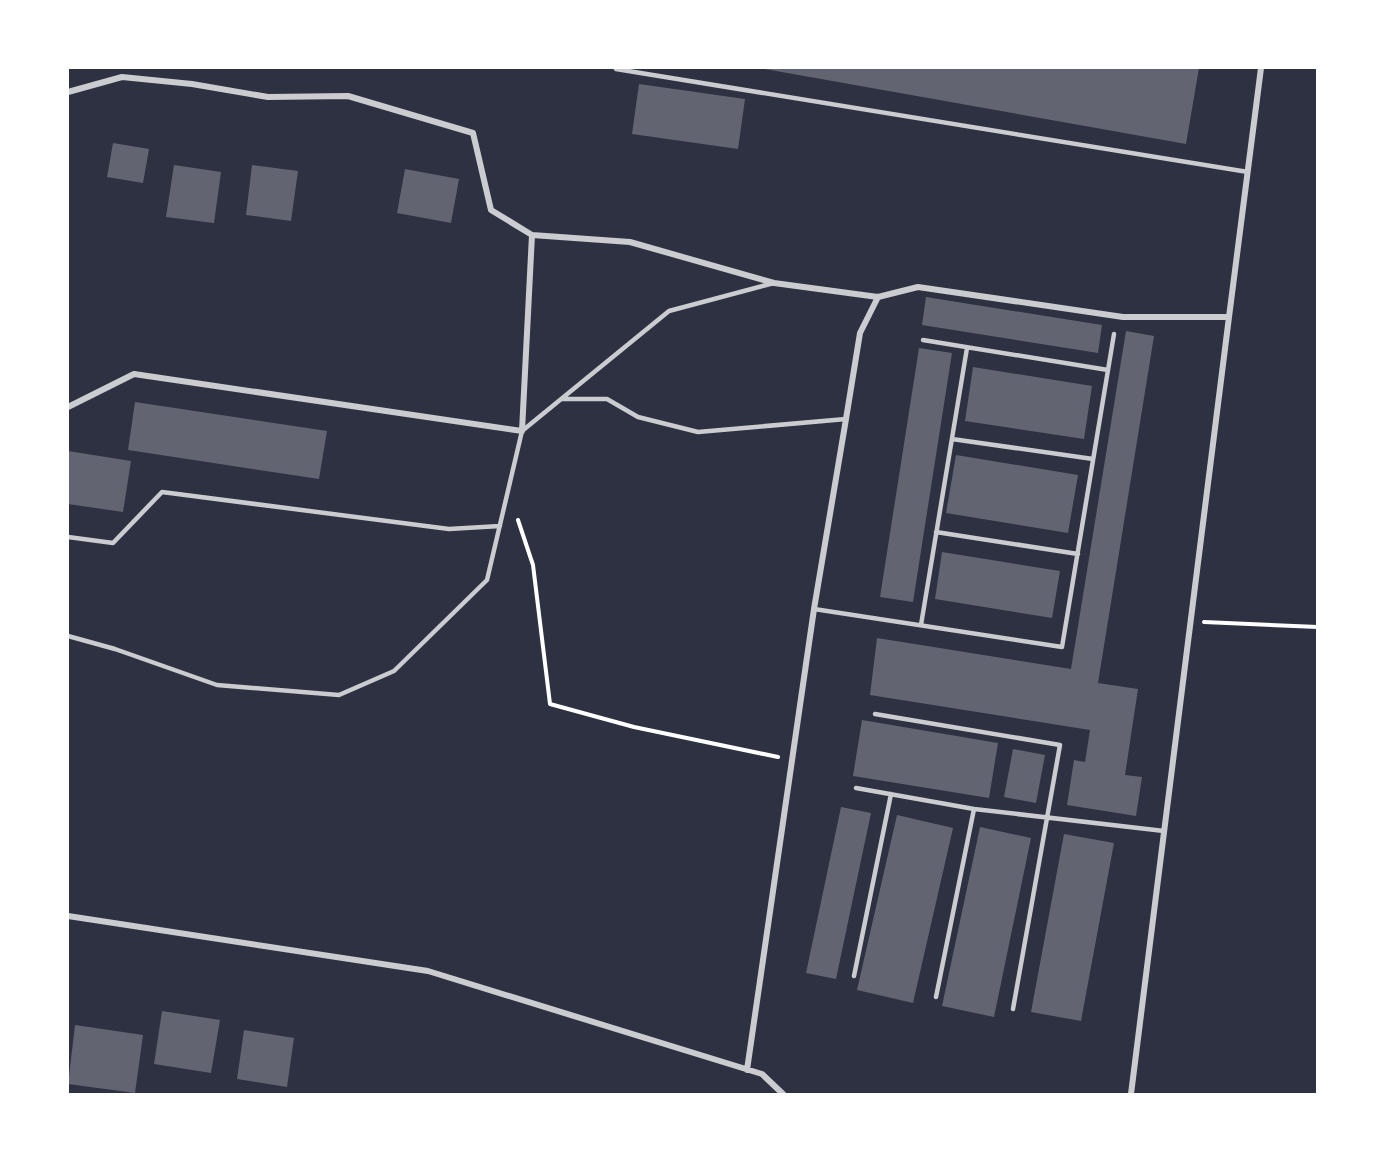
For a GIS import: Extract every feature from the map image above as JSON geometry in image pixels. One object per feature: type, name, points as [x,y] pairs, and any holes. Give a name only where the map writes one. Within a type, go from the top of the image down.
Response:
[{"type":"street","points":[[1131,1095],[1261,68]]},
{"type":"street","points":[[68,92],[122,77],[192,84],[268,98],[348,96],[473,133],[491,210],[532,235],[630,242],[774,283],[878,297],[918,287],[1123,317],[1229,317]]},
{"type":"street","points":[[68,407],[134,374],[522,431],[532,235]]},
{"type":"street","points":[[747,1070],[814,609],[860,333],[878,297]]},
{"type":"street","points":[[68,916],[428,970],[762,1074],[783,1095]]},
{"type":"lane","points":[[616,69],[1248,172]]},
{"type":"lane","points":[[68,636],[115,649],[217,685],[339,695],[394,671],[487,580],[522,431],[669,311],[774,283]]},
{"type":"lane","points":[[814,609],[1062,647],[1114,334]]},
{"type":"lane","points":[[923,340],[1108,370]]},
{"type":"lane","points":[[921,625],[967,348]]},
{"type":"lane","points":[[562,399],[607,399],[638,417],[698,432],[846,419]]},
{"type":"lane","points":[[952,439],[1093,459]]},
{"type":"lane","points":[[68,537],[112,543],[162,492],[449,529],[500,526]]},
{"type":"lane","points":[[936,532],[1078,554]]},
{"type":"lane","points":[[875,714],[1060,745],[1013,1009]]},
{"type":"lane","points":[[856,788],[974,809],[1164,831]]},
{"type":"lane","points":[[854,976],[891,794]]},
{"type":"lane","points":[[936,998],[974,809]]},
{"type":"path","points":[[508,490],[533,565],[550,704],[634,727],[792,760]]},
{"type":"path","points":[[1190,621],[1317,627]]},
{"type":"building","points":[[759,68],[1199,68],[1186,144]]},
{"type":"building","points":[[639,84],[745,99],[738,149],[632,134]]},
{"type":"building","points":[[113,143],[149,149],[143,183],[107,177]]},
{"type":"building","points":[[174,165],[221,172],[214,223],[166,217]]},
{"type":"building","points":[[252,165],[298,171],[291,221],[246,215]]},
{"type":"building","points":[[405,169],[459,179],[451,223],[397,213]]},
{"type":"building","points":[[926,297],[1102,325],[1098,353],[922,325]]},
{"type":"building","points":[[1126,331],[1154,336],[1098,683],[1138,689],[1125,775],[1142,777],[1136,816],[1067,805],[1074,760],[1085,762],[1090,730],[870,695],[877,638],[1071,669]]},
{"type":"building","points":[[919,348],[952,353],[913,602],[880,597]]},
{"type":"building","points":[[973,367],[1092,386],[1084,439],[965,421]]},
{"type":"building","points":[[135,402],[327,431],[319,479],[128,450]]},
{"type":"building","points":[[68,451],[131,461],[123,512],[68,504]]},
{"type":"building","points":[[956,455],[1078,475],[1068,533],[946,513]]},
{"type":"building","points":[[942,552],[1060,571],[1052,618],[935,599]]},
{"type":"building","points":[[862,720],[998,743],[989,798],[853,776]]},
{"type":"building","points":[[1013,749],[1045,755],[1036,803],[1004,797]]},
{"type":"building","points":[[841,807],[871,813],[836,979],[806,973]]},
{"type":"building","points":[[897,815],[953,828],[913,1003],[857,990]]},
{"type":"building","points":[[980,827],[1031,838],[994,1017],[942,1006]]},
{"type":"building","points":[[1064,834],[1114,843],[1081,1021],[1031,1012]]},
{"type":"building","points":[[162,1011],[220,1020],[211,1073],[154,1064]]},
{"type":"building","points":[[75,1025],[143,1035],[135,1093],[68,1084]]},
{"type":"building","points":[[244,1030],[294,1038],[287,1087],[237,1079]]}]
